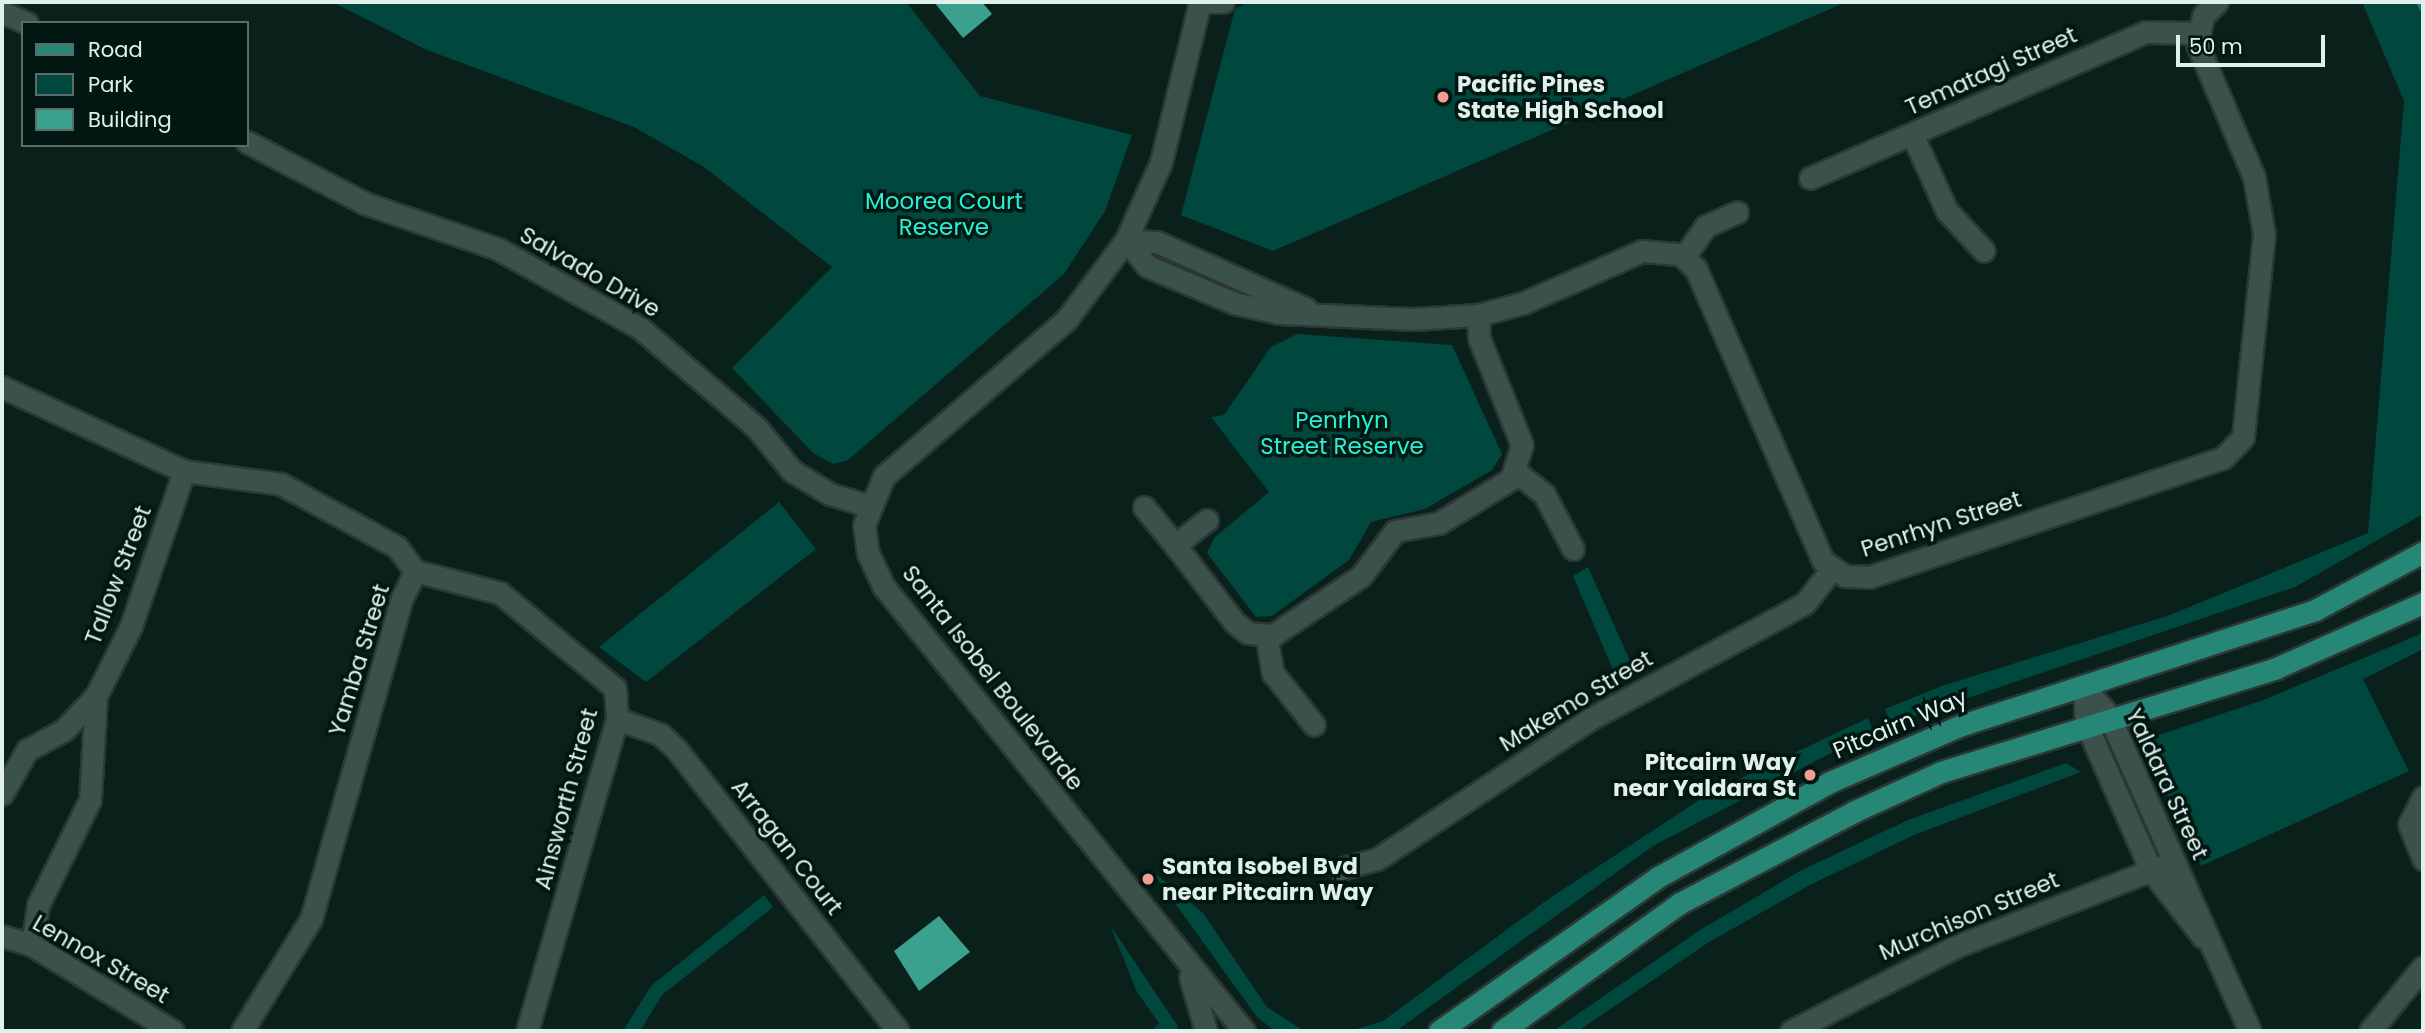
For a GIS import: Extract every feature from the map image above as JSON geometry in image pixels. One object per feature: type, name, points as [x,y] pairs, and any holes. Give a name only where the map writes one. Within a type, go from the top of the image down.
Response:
[{"type":"main road","name":"Pitcairn Way","points":[[1439,1031],[1584,926],[1750,823],[1962,725],[2315,610],[2423,552]]},
{"type":"main road","points":[[1502,1031],[1680,903],[1772,851],[1941,772],[2109,716],[2276,668],[2423,603]]},
{"type":"street","points":[[867,505],[884,476],[1067,319],[1126,240],[1161,162],[1200,2]]},
{"type":"street","points":[[1207,2],[1223,2]]},
{"type":"street","points":[[2196,33],[2217,2]]},
{"type":"street","points":[[2,12],[22,21]]},
{"type":"street","name":"Tematagi Street","points":[[1810,178],[2146,32],[2196,33]]},
{"type":"street","name":"Penrhyn Street","points":[[1831,570],[1869,577],[2223,458],[2235,448],[2247,422],[2262,205],[2196,33]]},
{"type":"street","points":[[1912,134],[1947,211],[1984,251]]},
{"type":"street","name":"Salvado Drive","points":[[248,143],[364,203],[498,250],[640,328],[756,427],[792,471],[830,494],[867,505]]},
{"type":"street","points":[[1684,257],[1706,226],[1737,212]]},
{"type":"street","points":[[1126,240],[1157,242],[1312,311],[1412,319],[1478,315],[1524,303],[1642,251],[1670,249],[1684,257],[1696,269],[1831,570]]},
{"type":"street","points":[[1266,635],[1361,576],[1395,531],[1439,523],[1516,472],[1522,445],[1479,338],[1478,315]]},
{"type":"street","name":"Yamba Street","points":[[2,387],[184,471],[281,484],[397,547],[415,571],[402,598],[311,919],[242,1031]]},
{"type":"street","name":"Tallow Street","points":[[2,794],[27,750],[64,730],[96,696],[131,626],[184,471]]},
{"type":"street","points":[[1516,472],[1544,494],[1573,549]]},
{"type":"street","name":"Santa Isobel Boulevarde","points":[[867,505],[868,553],[884,587],[1186,965],[1244,1031]]},
{"type":"street","points":[[1144,507],[1235,623],[1266,635]]},
{"type":"street","points":[[1175,545],[1207,520]]},
{"type":"street","name":"Makemo Street","points":[[1340,869],[1377,859],[1590,719],[1805,603],[1831,570]]},
{"type":"street","name":"Ainsworth Street","points":[[415,571],[486,587],[512,602],[610,682],[617,719],[527,1031]]},
{"type":"street","points":[[1266,635],[1273,673],[1314,725]]},
{"type":"street","name":"Yaldara Street","points":[[2084,687],[2109,716],[2174,860],[2205,939],[2249,1031]]},
{"type":"street","name":"Yaldara Street","points":[[2084,687],[2086,724],[2151,870],[2205,939]]},
{"type":"street","name":"Tallow Street","points":[[32,945],[38,905],[90,800],[96,696]]},
{"type":"street","name":"Arragan Court","points":[[617,719],[660,734],[677,750],[898,1031]]},
{"type":"street","points":[[2423,797],[2409,824],[2423,859]]},
{"type":"street","name":"Murchison Street","points":[[1791,1031],[1914,965],[2174,860]]},
{"type":"street","name":"Lennox Street","points":[[2,936],[32,945],[173,1031]]},
{"type":"street","name":"Santa Isobel Boulevarde","points":[[1186,965],[1206,1031]]},
{"type":"street","points":[[2370,1031],[2423,967]]},
{"type":"green space","name":"Moorea Court Reserve","points":[[332,2],[906,2],[980,96],[1132,135],[1105,211],[1064,274],[848,460],[833,464],[813,453],[732,368],[832,267],[704,167],[634,127],[427,50]]},
{"type":"green space","name":"Pacific Pines State High School","points":[[1248,2],[1846,2],[1273,251],[1181,215],[1235,9]]},
{"type":"green space","points":[[2362,2],[2423,2],[2423,514],[2295,587],[1891,724],[1885,709],[1942,686],[2170,615],[2368,533],[2404,101]]},
{"type":"green space","name":"Penrhyn Street Reserve","points":[[1297,334],[1452,345],[1502,454],[1492,470],[1425,509],[1371,522],[1349,560],[1272,616],[1256,617],[1207,553],[1215,537],[1269,492],[1211,417],[1224,415],[1271,347]]},
{"type":"green space","points":[[779,502],[816,549],[646,682],[599,647]]},
{"type":"green space","points":[[1588,567],[1631,663],[1614,672],[1573,576]]},
{"type":"green space","points":[[2423,633],[2423,649],[2363,679],[2409,771],[2201,866],[2151,761],[2153,737],[2266,699]]},
{"type":"green space","points":[[1868,718],[1873,731],[1653,846],[1396,1031],[1350,1031],[1383,1021],[1547,900],[1710,793]]},
{"type":"green space","points":[[2066,763],[2081,772],[1914,835],[1810,885],[1709,942],[1578,1031],[1553,1031],[1700,930],[1802,870],[1908,820]]},
{"type":"green space","points":[[1151,870],[1203,913],[1267,1007],[1304,1031],[1275,1031],[1257,1017]]},
{"type":"green space","points":[[764,895],[773,907],[662,995],[640,1031],[623,1031],[651,986]]},
{"type":"green space","points":[[1110,925],[1177,1025],[1178,1031],[1151,1031],[1159,1023],[1137,992]]},
{"type":"building","points":[[934,2],[982,2],[992,14],[963,38]]},
{"type":"building","points":[[939,916],[970,952],[919,991],[894,951]]},
{"type":"waterway","points":[[2419,2],[2423,9]]},
{"type":"place","name":"Pacific Pines State High School","points":[[1443,97]]},
{"type":"place","name":"Pitcairn Way near Yaldara St","points":[[1810,775]]},
{"type":"place","name":"Santa Isobel Bvd near Pitcairn Way","points":[[1148,879]]}]
